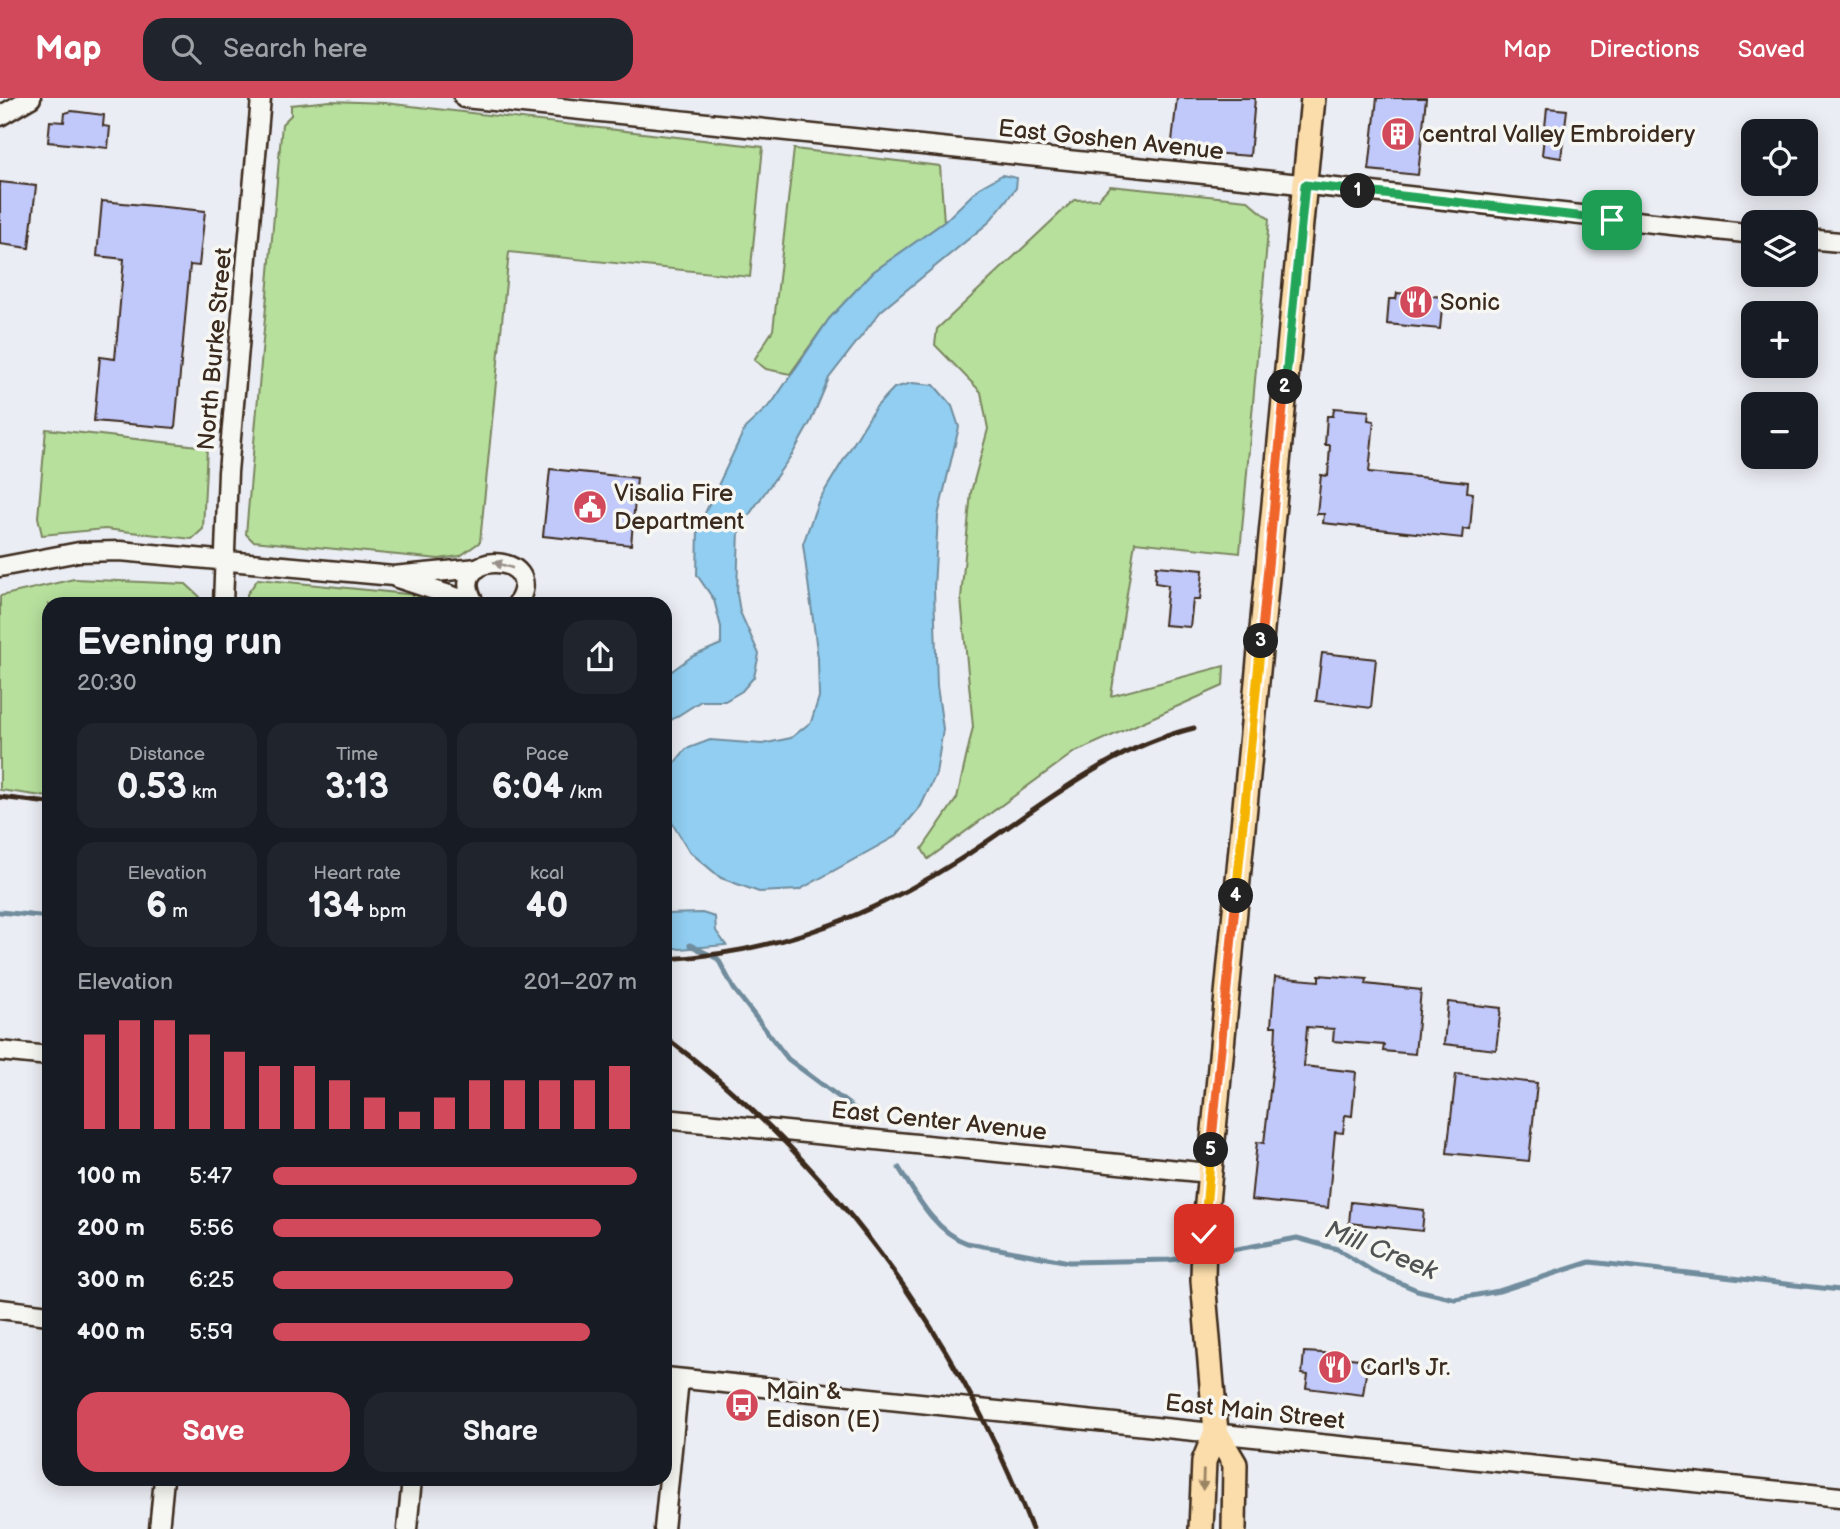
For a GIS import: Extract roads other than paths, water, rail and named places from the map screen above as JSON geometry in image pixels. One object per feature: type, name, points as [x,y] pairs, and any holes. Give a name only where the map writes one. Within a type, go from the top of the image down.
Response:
[{"type":"main road","points":[[1234,1529],[1235,1464],[1216,1432],[1203,1280],[1204,1241],[1313,98]]},
{"type":"main road","points":[[1201,1529],[1204,1461],[1216,1432]]},
{"type":"street","points":[[0,116],[31,98]]},
{"type":"street","name":"North Burke Street","points":[[223,597],[228,472],[261,98]]},
{"type":"street","name":"East Goshen Avenue","points":[[464,98],[1741,233]]},
{"type":"street","points":[[1818,240],[1840,242]]},
{"type":"street","points":[[0,567],[79,552],[120,551],[393,576],[478,568],[499,561],[514,568],[523,588],[520,597]]},
{"type":"street","points":[[473,597],[470,581],[478,568]]},
{"type":"street","points":[[393,576],[423,589],[438,590],[457,597]]},
{"type":"street","points":[[0,1051],[42,1055]]},
{"type":"street","name":"East Center Avenue","points":[[672,1120],[1209,1173]]},
{"type":"street","points":[[0,1310],[42,1314]]},
{"type":"street","name":"East Main Street","points":[[672,1378],[1840,1497]]},
{"type":"street","points":[[159,1529],[163,1486]]},
{"type":"street","points":[[407,1529],[411,1486]]},
{"type":"street","points":[[664,1529],[666,1486]]},
{"type":"water","points":[[1002,175],[1017,178],[1016,188],[988,223],[881,311],[829,378],[811,421],[793,453],[739,529],[737,594],[740,612],[759,654],[754,677],[742,691],[725,701],[701,701],[672,720],[672,671],[691,657],[721,644],[721,627],[714,600],[697,575],[698,528],[745,428],[772,403],[829,319],[873,272],[944,222],[979,188]]},
{"type":"water","points":[[912,383],[934,385],[952,406],[959,427],[938,516],[934,588],[937,686],[943,729],[936,774],[921,806],[896,836],[799,890],[759,892],[721,878],[690,852],[672,823],[672,766],[686,749],[710,740],[762,744],[791,738],[811,722],[819,697],[818,658],[803,544],[818,502],[875,408],[894,388]]},
{"type":"water","points":[[702,913],[715,917],[716,931],[726,945],[672,947],[672,914]]},
{"type":"waterway","name":"Mill Creek","points":[[0,912],[42,916]]},
{"type":"waterway","name":"Mill Creek","points":[[690,945],[718,959],[734,989],[788,1059],[859,1112]]},
{"type":"waterway","name":"Mill Creek","points":[[899,1168],[936,1222],[967,1243],[1069,1262],[1170,1260],[1197,1256]]},
{"type":"waterway","name":"Mill Creek","points":[[1210,1254],[1297,1238],[1337,1249],[1374,1272],[1417,1290],[1455,1299],[1499,1291],[1590,1262],[1840,1290]]},
{"type":"railway","points":[[672,958],[704,956],[781,941],[855,915],[890,899],[959,860],[1100,767],[1161,738],[1194,728]]},
{"type":"railway","points":[[0,797],[42,802]]},
{"type":"railway","points":[[672,1043],[726,1086],[782,1139],[835,1196],[883,1257],[927,1321],[966,1388],[1002,1457],[1032,1529]]},
{"type":"place","name":"central Valley Embroidery","points":[[1398,134]]},
{"type":"place","name":"Sonic","points":[[1416,302]]},
{"type":"place","name":"Visalia Fire Department","points":[[590,507]]},
{"type":"place","name":"Carl's Jr.","points":[[1335,1367]]},
{"type":"place","name":"Main & Edison (E)","points":[[742,1405]]}]
